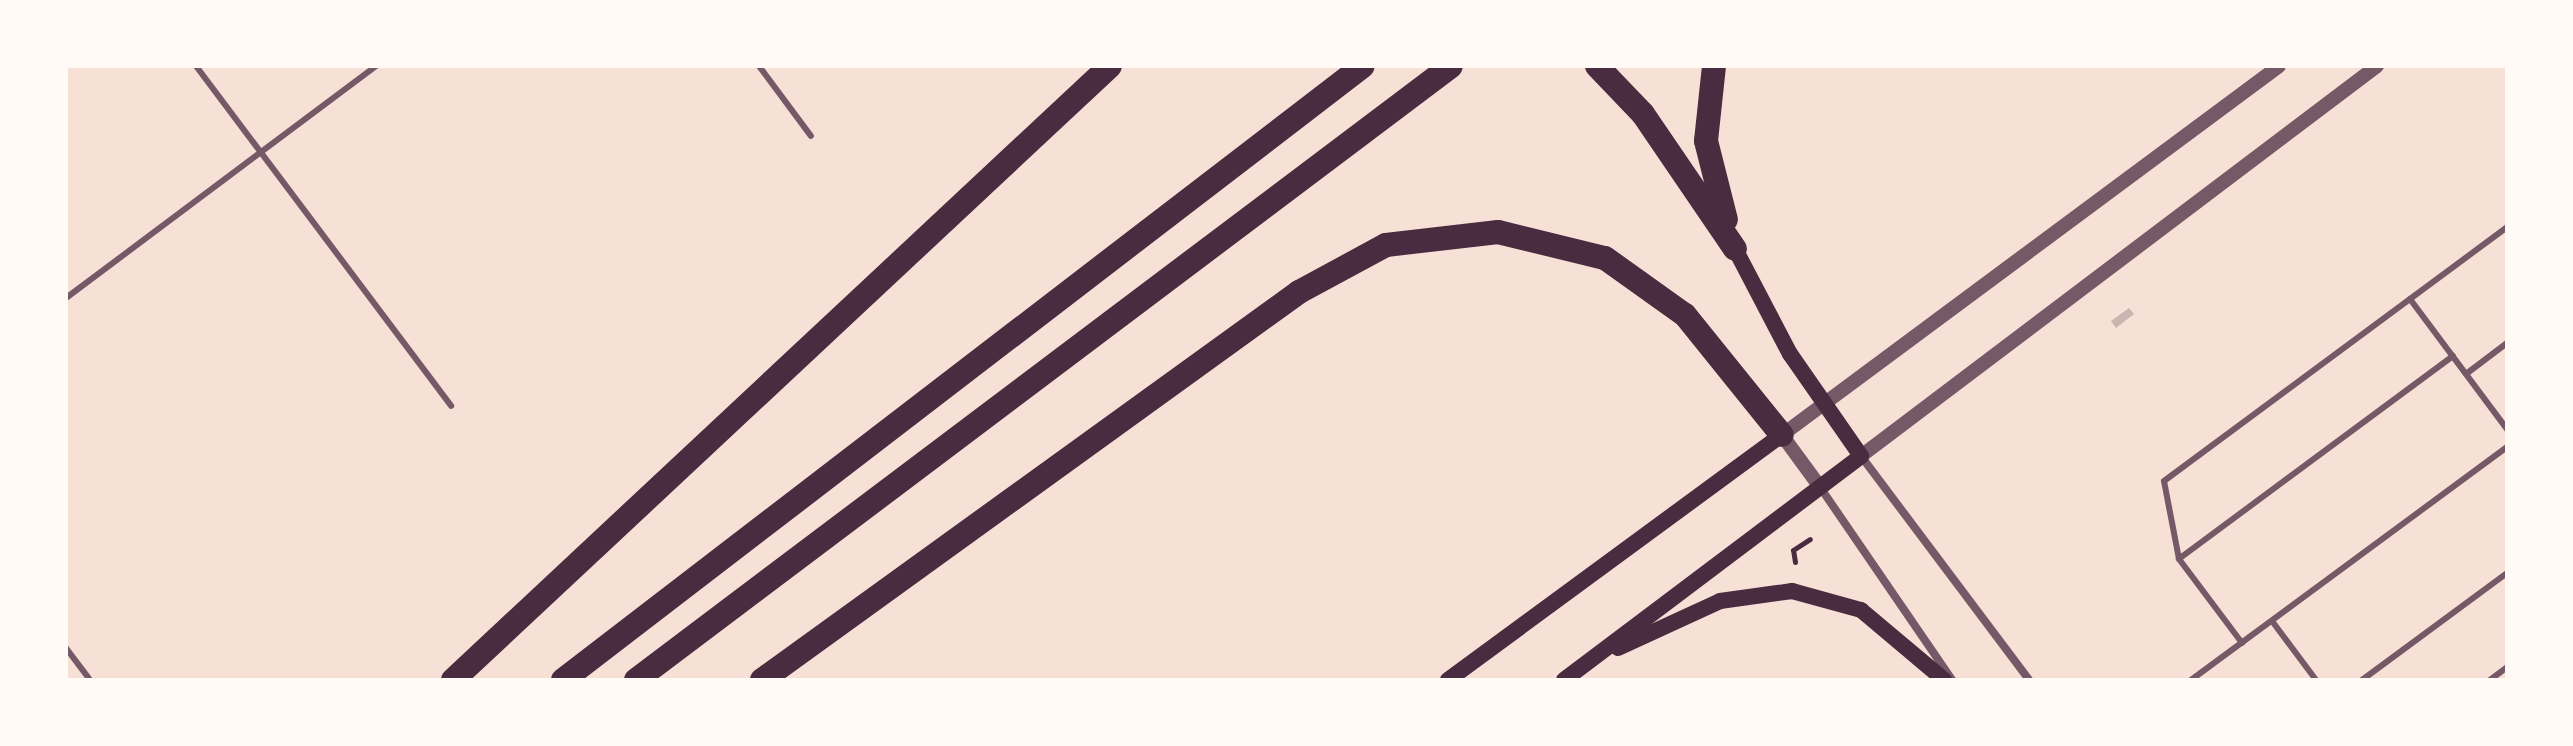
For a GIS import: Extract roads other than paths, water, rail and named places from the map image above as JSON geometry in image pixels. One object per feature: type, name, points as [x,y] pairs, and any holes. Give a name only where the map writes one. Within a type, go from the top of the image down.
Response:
[{"type":"highway","points":[[453,680],[1110,66]]},
{"type":"highway","points":[[563,680],[1363,66]]},
{"type":"highway","points":[[636,680],[1451,66]]},
{"type":"highway","points":[[1597,66],[1643,114],[1735,249]]},
{"type":"highway","points":[[1714,66],[1706,141],[1735,249]]},
{"type":"highway","points":[[762,680],[1299,292],[1386,245],[1498,232],[1605,258],[1685,315],[1782,435]]},
{"type":"main road","points":[[1564,680],[1861,456],[1823,404],[1735,249]]},
{"type":"main road","points":[[1448,680],[1782,435]]},
{"type":"main road","points":[[1584,664],[1720,601],[1792,591],[1861,610],[1944,680]]},
{"type":"street","points":[[1952,680],[1782,435],[2279,66]]},
{"type":"street","points":[[2029,680],[1861,456],[2377,66]]},
{"type":"lane","points":[[196,66],[451,406]]},
{"type":"lane","points":[[66,298],[376,66]]},
{"type":"lane","points":[[759,66],[811,136]]},
{"type":"lane","points":[[2242,643],[2179,559],[2164,481],[2507,227]]},
{"type":"lane","points":[[2410,299],[2507,429]]},
{"type":"lane","points":[[2466,374],[2507,343]]},
{"type":"lane","points":[[2179,559],[2453,356]]},
{"type":"lane","points":[[2191,680],[2507,447]]},
{"type":"lane","points":[[2362,680],[2507,573]]},
{"type":"lane","points":[[2272,621],[2316,680]]},
{"type":"lane","points":[[66,648],[89,678]]},
{"type":"lane","points":[[2490,680],[2507,667]]}]
